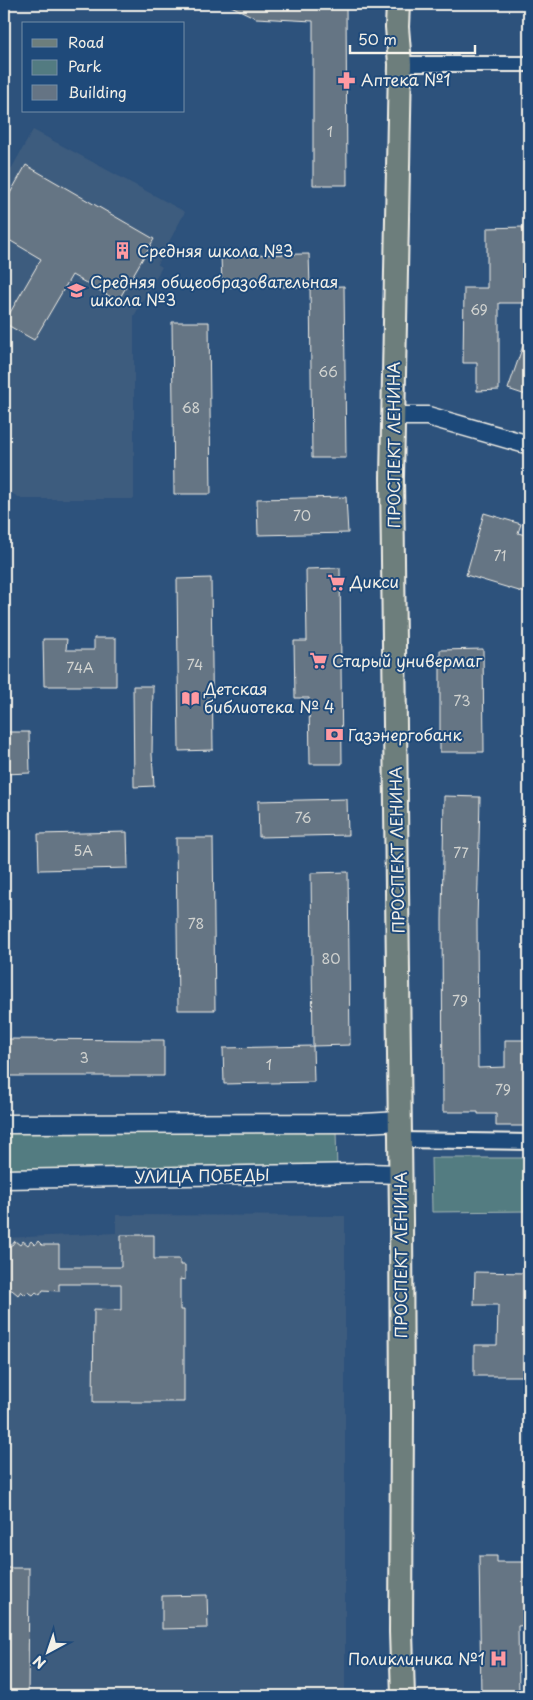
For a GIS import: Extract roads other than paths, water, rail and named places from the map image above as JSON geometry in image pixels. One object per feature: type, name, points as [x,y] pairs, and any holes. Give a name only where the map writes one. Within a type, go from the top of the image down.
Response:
[{"type":"main road","name":"ПРОСПЕКТ ЛЕНИНА","points":[[398,4],[397,27],[400,64],[393,416],[402,1404],[402,1696]]},
{"type":"street","points":[[400,64],[529,64]]},
{"type":"street","points":[[393,416],[428,416],[529,445]]},
{"type":"street","points":[[4,1124],[355,1123],[400,1131],[529,1142]]},
{"type":"street","name":"УЛИЦА ПОБЕДЫ","points":[[4,1179],[400,1174]]},
{"type":"place","name":"Аптека №1","points":[[347,80]]},
{"type":"place","name":"Средняя школа №3","points":[[123,251]]},
{"type":"place","name":"Средняя общеобразовательная школа №3","points":[[76,291]]},
{"type":"place","name":"Дикси","points":[[336,582]]},
{"type":"place","name":"Старый универмаг","points":[[318,661]]},
{"type":"place","name":"Детская библиотека № 4","points":[[190,698]]},
{"type":"place","name":"Газэнергобанк","points":[[334,735]]},
{"type":"place","name":"Поликлиника №1","points":[[499,1659]]}]
